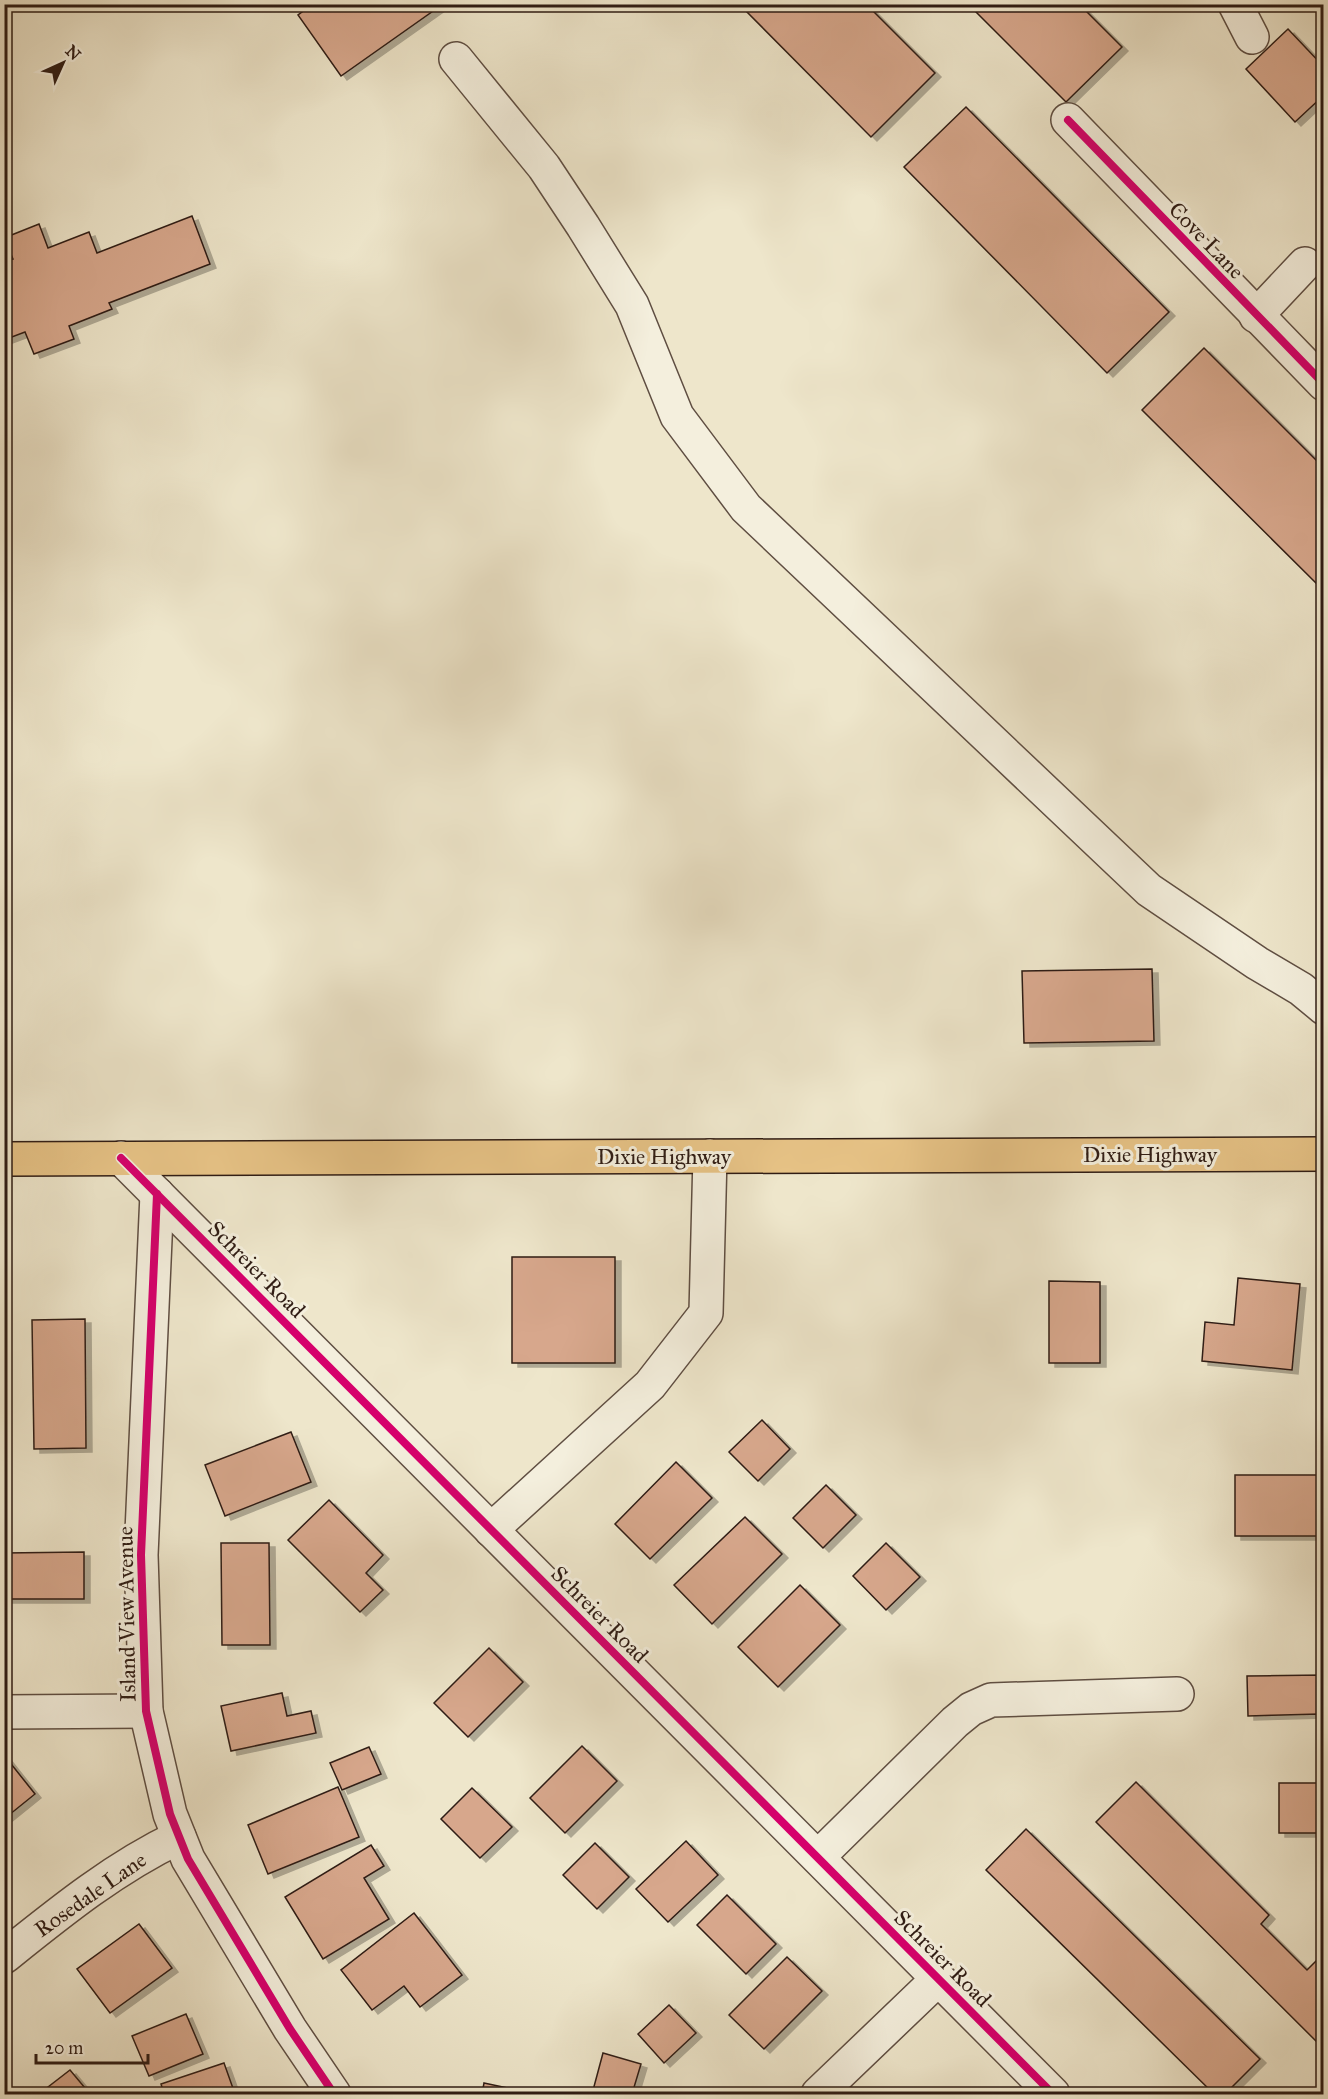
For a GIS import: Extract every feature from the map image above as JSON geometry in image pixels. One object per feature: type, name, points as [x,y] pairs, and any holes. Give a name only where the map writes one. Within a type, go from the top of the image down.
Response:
[{"type":"main road","name":"Dixie Highway","points":[[4,1159],[1323,1154]]},
{"type":"street","points":[[1235,4],[1252,37]]},
{"type":"street","points":[[456,58],[544,167],[583,226],[632,305],[677,416],[746,508],[1149,890],[1300,989],[1323,1008]]},
{"type":"street","name":"Cove Lane","points":[[1068,120],[1323,384]]},
{"type":"street","points":[[1256,316],[1305,264]]},
{"type":"street","points":[[491,1530],[650,1384],[706,1313],[710,1156]]},
{"type":"street","name":"Schreier Road","points":[[121,1158],[1053,2094]]},
{"type":"street","name":"Island View Avenue","points":[[157,1194],[141,1555],[146,1711],[162,1786],[188,1859],[284,2019],[334,2094]]},
{"type":"street","points":[[818,1857],[971,1709],[991,1700],[1177,1694]]},
{"type":"street","points":[[4,1712],[146,1711]]},
{"type":"street","name":"Rosedale Lane","points":[[4,1957],[84,1893],[145,1853],[179,1837]]},
{"type":"street","points":[[818,2094],[938,1979]]},
{"type":"building","points":[[313,4],[443,4],[341,76],[298,15]]},
{"type":"building","points":[[739,4],[866,4],[935,73],[871,137]]},
{"type":"building","points":[[968,4],[1079,4],[1122,47],[1066,102]]},
{"type":"building","points":[[1288,29],[1324,67],[1324,95],[1295,122],[1246,69]]},
{"type":"building","points":[[966,107],[1169,312],[1107,373],[904,167]]},
{"type":"building","points":[[192,216],[210,264],[109,303],[112,309],[69,326],[74,339],[34,354],[25,332],[4,340],[4,262],[13,259],[4,238],[39,224],[48,248],[89,232],[97,253]]},
{"type":"building","points":[[1204,348],[1324,468],[1324,591],[1142,410]]},
{"type":"building","points":[[1152,969],[1154,1041],[1024,1043],[1022,971]]},
{"type":"building","points":[[512,1257],[615,1257],[615,1363],[512,1363]]},
{"type":"building","points":[[1238,1278],[1300,1284],[1292,1370],[1202,1361],[1205,1322],[1234,1325]]},
{"type":"building","points":[[1049,1281],[1100,1282],[1100,1363],[1049,1363]]},
{"type":"building","points":[[85,1319],[86,1448],[34,1449],[32,1320]]},
{"type":"building","points":[[762,1420],[790,1449],[758,1481],[729,1452]]},
{"type":"building","points":[[291,1432],[311,1482],[225,1516],[205,1465]]},
{"type":"building","points":[[676,1462],[712,1498],[650,1559],[615,1524]]},
{"type":"building","points":[[1235,1475],[1323,1475],[1323,1536],[1235,1536]]},
{"type":"building","points":[[826,1485],[856,1515],[823,1548],[793,1518]]},
{"type":"building","points":[[329,1500],[383,1555],[366,1573],[383,1590],[360,1612],[288,1540]]},
{"type":"building","points":[[745,1517],[782,1554],[712,1624],[674,1585]]},
{"type":"building","points":[[221,1543],[269,1543],[270,1645],[222,1645]]},
{"type":"building","points":[[886,1543],[920,1577],[886,1610],[853,1576]]},
{"type":"building","points":[[84,1552],[84,1599],[4,1599],[4,1553]]},
{"type":"building","points":[[800,1585],[840,1625],[778,1687],[738,1647]]},
{"type":"building","points":[[489,1648],[523,1682],[468,1737],[434,1703]]},
{"type":"building","points":[[1324,1675],[1324,1728],[1320,1728],[1319,1714],[1248,1716],[1247,1676]]},
{"type":"building","points":[[282,1693],[287,1716],[311,1711],[316,1733],[231,1751],[221,1706]]},
{"type":"building","points":[[582,1746],[617,1781],[565,1833],[530,1798]]},
{"type":"building","points":[[369,1747],[381,1774],[342,1790],[330,1763]]},
{"type":"building","points":[[4,1755],[35,1794],[4,1819]]},
{"type":"building","points":[[1136,1782],[1269,1915],[1261,1924],[1307,1970],[1316,1961],[1324,1969],[1324,2049],[1096,1822]]},
{"type":"building","points":[[1279,1783],[1324,1783],[1324,1833],[1279,1833]]},
{"type":"building","points":[[338,1787],[359,1837],[268,1874],[248,1825]]},
{"type":"building","points":[[472,1788],[512,1827],[480,1858],[441,1819]]},
{"type":"building","points":[[1026,1829],[1260,2059],[1225,2094],[1214,2094],[986,1870]]},
{"type":"building","points":[[686,1841],[718,1875],[668,1922],[636,1889]]},
{"type":"building","points":[[595,1843],[629,1877],[597,1909],[563,1875]]},
{"type":"building","points":[[371,1845],[384,1866],[364,1878],[389,1919],[323,1959],[285,1897]]},
{"type":"building","points":[[727,1895],[776,1944],[746,1974],[697,1925]]},
{"type":"building","points":[[414,1913],[462,1975],[420,2007],[404,1986],[372,2010],[341,1970]]},
{"type":"building","points":[[139,1924],[172,1968],[110,2013],[77,1969]]},
{"type":"building","points":[[787,1957],[822,1991],[764,2049],[729,2015]]},
{"type":"building","points":[[669,2005],[696,2033],[664,2063],[638,2034]]},
{"type":"building","points":[[186,2014],[203,2054],[149,2076],[132,2036]]},
{"type":"building","points":[[603,2053],[641,2064],[632,2094],[592,2094]]},
{"type":"building","points":[[224,2063],[235,2094],[164,2094],[161,2084]]},
{"type":"building","points":[[70,2070],[90,2094],[39,2094]]},
{"type":"building","points":[[484,2083],[536,2094],[482,2094]]},
{"type":"cycle path","points":[[1068,120],[1324,384]]},
{"type":"cycle path","points":[[121,1158],[1053,2094]]},
{"type":"cycle path","points":[[157,1194],[141,1555],[146,1711],[170,1814],[188,1859],[290,2029],[334,2094]]}]
